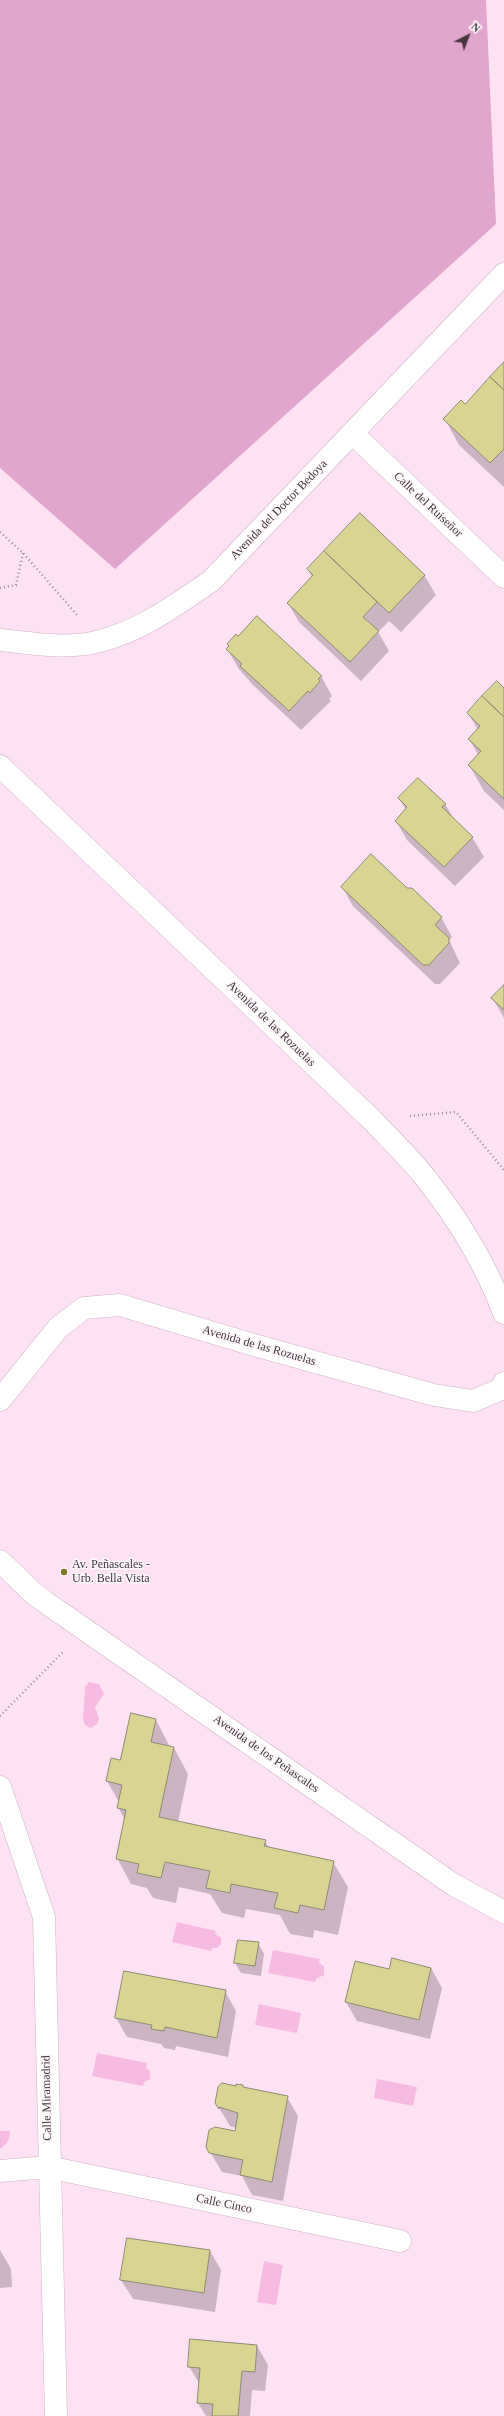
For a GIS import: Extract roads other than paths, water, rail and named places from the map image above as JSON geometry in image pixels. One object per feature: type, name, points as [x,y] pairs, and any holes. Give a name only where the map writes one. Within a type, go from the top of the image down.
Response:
[{"type":"street","name":"Avenida del Doctor Bedoya","points":[[0,640],[53,645],[99,642],[156,619],[212,581],[504,274]]},
{"type":"street","name":"Calle del Ruiseñor","points":[[353,434],[504,577]]},
{"type":"street","name":"Avenida de las Rozuelas","points":[[0,766],[372,1120],[428,1182],[466,1237],[498,1296],[504,1313]]},
{"type":"street","name":"Avenida de las Rozuelas","points":[[0,1400],[58,1328],[84,1308],[120,1305],[254,1345],[434,1395],[473,1402],[501,1389],[504,1383]]},
{"type":"street","name":"Avenida de los Peñascales","points":[[0,1561],[31,1591],[454,1885],[504,1912]]},
{"type":"street","name":"Avenida de los Peñascales","points":[[0,1577],[31,1591]]},
{"type":"street","name":"Calle Miramadrid","points":[[0,1787],[44,1917],[48,2167],[56,2416]]},
{"type":"street","name":"Calle Cinco","points":[[0,2170],[48,2167],[400,2241]]},
{"type":"place","name":"Av. Peñascales - Urb. Bella Vista","points":[[64,1572]]}]
